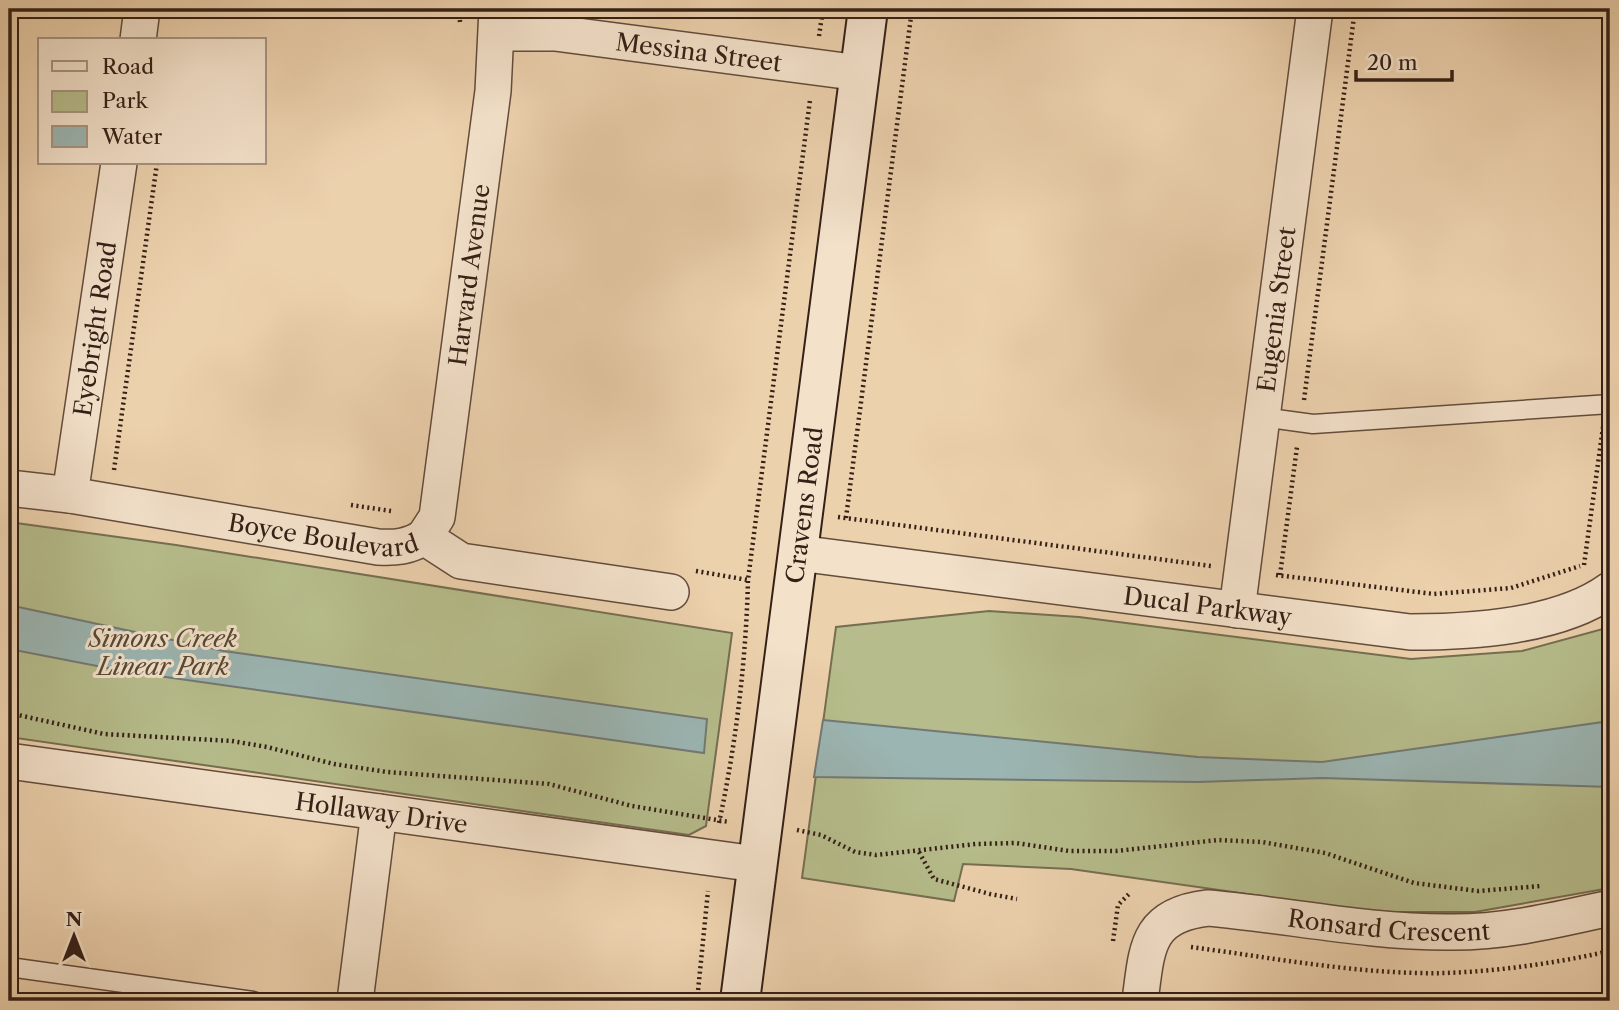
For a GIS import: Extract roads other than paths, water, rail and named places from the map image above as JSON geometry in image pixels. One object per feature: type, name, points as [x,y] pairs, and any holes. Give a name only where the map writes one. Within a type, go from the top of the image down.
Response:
[{"type":"street","points":[[138,38],[142,9]]},
{"type":"street","name":"Cravens Road","points":[[740,1001],[868,9]]},
{"type":"street","name":"Eugenia Street","points":[[1237,610],[1315,9]]},
{"type":"street","name":"Messina Street","points":[[497,21],[555,33],[860,73]]},
{"type":"street","name":"Harvard Avenue","points":[[430,527],[493,91],[497,21]]},
{"type":"street","name":"Eyebright Road","points":[[72,480],[119,164]]},
{"type":"street","name":"Boyce Boulevard","points":[[9,488],[72,480],[378,547],[397,548],[413,544],[430,527],[461,561],[683,582]]},
{"type":"street","name":"Ducal Parkway","points":[[797,553],[1410,632],[1449,632],[1507,626],[1563,612],[1594,602],[1604,576]]},
{"type":"street","name":"Hollaway Drive","points":[[9,761],[379,812],[761,827]]},
{"type":"street","points":[[355,1001],[379,812]]},
{"type":"street","name":"Ronsard Crescent","points":[[1140,1001],[1146,957],[1154,935],[1168,920],[1185,911],[1208,908],[1370,929],[1449,933],[1527,927],[1610,908]]},
{"type":"lane","points":[[1262,417],[1301,423],[1608,404]]},
{"type":"lane","points":[[9,967],[253,1001]]},
{"type":"water","points":[[9,605],[224,651],[707,719],[704,753],[123,671],[9,649]]},
{"type":"water","points":[[823,720],[1198,757],[1322,762],[1610,721],[1610,787],[1322,778],[1198,782],[814,777]]},
{"type":"park label","name":"Simons Creek Linear Park","points":[[163,652]]}]
